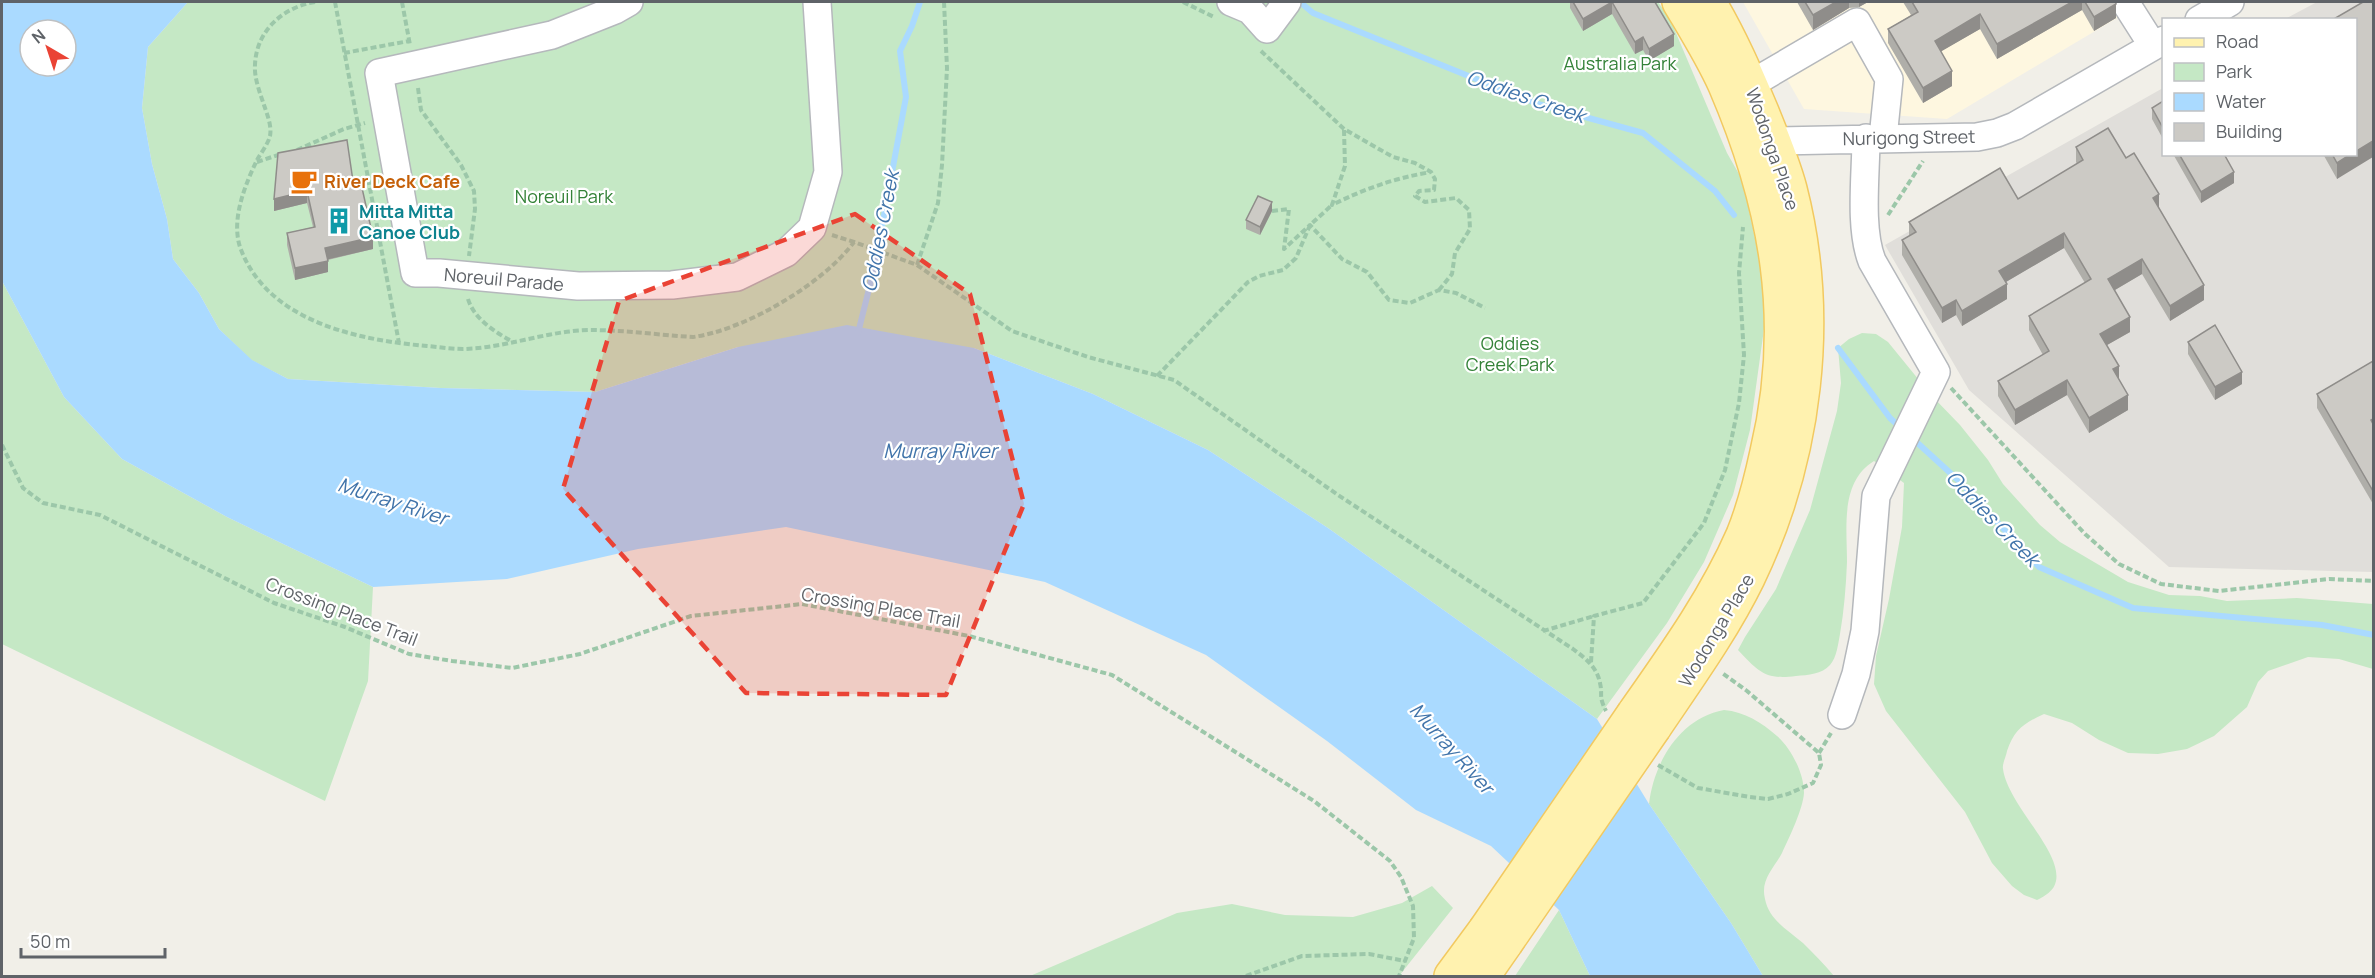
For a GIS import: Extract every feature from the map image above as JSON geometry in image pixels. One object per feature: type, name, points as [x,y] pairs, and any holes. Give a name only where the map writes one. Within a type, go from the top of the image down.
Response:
[{"type":"main road","name":"Wodonga Place","points":[[1495,937],[1632,719],[1697,623],[1743,536],[1755,503],[1772,433],[1782,346],[1781,280],[1773,228],[1759,176],[1725,84],[1678,2]]},
{"type":"main road","name":"Wodonga Place","points":[[1632,719],[1729,615],[1765,540],[1793,452],[1804,387],[1807,348],[1806,301],[1799,230],[1790,187],[1751,84],[1709,2]]},
{"type":"main road","points":[[1451,976],[1495,937]]},
{"type":"main road","points":[[1483,976],[1495,937]]},
{"type":"street","name":"Noreuil Parade","points":[[629,2],[615,10],[552,34],[411,53],[379,73],[415,273],[578,286],[672,285],[737,277],[786,253],[812,228],[828,172],[817,2]]},
{"type":"street","points":[[1225,11],[1250,10],[1266,29],[1287,2]]},
{"type":"street","points":[[2125,2],[2158,43]]},
{"type":"street","points":[[2202,18],[2230,2]]},
{"type":"street","points":[[1751,84],[1857,22],[1888,79],[1875,138],[1865,230],[1867,249],[1936,372],[1876,496],[1865,631],[1856,674],[1842,715]]},
{"type":"street","name":"Nurigong Street","points":[[1774,141],[1977,137],[1997,133],[2015,126],[2158,43]]},
{"type":"path","points":[[335,2],[399,343]]},
{"type":"path","points":[[402,2],[421,110],[461,165],[474,191],[475,209],[466,276],[466,292],[471,308],[490,329],[514,343]]},
{"type":"path","points":[[917,265],[938,203],[942,165],[947,68],[944,2]]},
{"type":"path","points":[[1183,2],[1225,11]]},
{"type":"path","points":[[1254,45],[1344,129],[1393,157],[1415,163],[1431,172],[1435,179],[1434,190],[1419,191],[1415,196],[1425,202],[1456,198],[1468,210],[1470,229],[1455,253],[1452,274],[1439,290],[1410,303],[1389,300],[1367,272],[1342,259],[1310,225]]},
{"type":"path","points":[[344,53],[411,53]]},
{"type":"path","points":[[256,162],[306,147],[344,129],[386,118]]},
{"type":"path","points":[[1332,206],[1345,166],[1344,129]]},
{"type":"path","points":[[1867,249],[1938,138]]},
{"type":"path","points":[[1272,211],[1289,209],[1284,249],[1332,206],[1364,189],[1399,178],[1431,172]]},
{"type":"path","points":[[1543,631],[1643,603],[1704,523],[1725,470],[1738,403],[1744,355],[1739,273],[1744,216]]},
{"type":"path","points":[[1157,376],[1248,282],[1259,276],[1283,270],[1296,258],[1310,225]]},
{"type":"path","points":[[866,246],[917,265],[1012,330],[1088,357],[1174,380],[1338,495],[1591,663]]},
{"type":"path","points":[[1439,290],[1456,293],[1485,308]]},
{"type":"path","points":[[1936,372],[2085,534],[2119,564],[2161,584],[2219,591],[2328,579],[2373,581]]},
{"type":"path","name":"Crossing Place Trail","points":[[2,445],[23,488],[43,503],[100,515],[274,603],[345,627],[409,654],[452,662],[512,668],[580,654],[691,616],[802,604],[825,611],[969,636],[1112,675],[1314,801],[1390,861],[1401,877],[1413,906],[1414,938],[1399,976]]},
{"type":"path","points":[[1594,616],[1591,663],[1600,683],[1600,698],[1632,719]]},
{"type":"path","points":[[1653,761],[1698,788],[1750,797],[1768,799],[1788,794],[1813,783],[1821,765],[1819,753],[1747,690],[1719,671]]},
{"type":"path","points":[[1246,976],[1302,956],[1369,954],[1405,960]]},
{"type":"highlighted area","points":[[855,214],[970,294],[1024,504],[946,695],[746,693],[563,489],[619,301]]},
{"type":"shaded area","points":[[1743,2],[2144,2],[1947,119],[1804,109]]},
{"type":"shaded area","points":[[2317,2],[2373,2],[2373,572],[2169,567],[1969,390],[1885,245],[2162,89],[2162,156],[2357,156],[2357,18],[2287,18]]},
{"type":"green space","points":[[188,2],[1658,2],[1670,19],[1727,153],[1743,181],[1768,300],[1750,430],[1733,495],[1704,562],[1667,623],[1597,719],[1328,528],[1208,450],[1093,394],[974,348],[738,347],[595,392],[441,388],[288,379],[251,360],[219,329],[199,293],[173,259],[167,219],[152,164],[142,108],[148,47]]},
{"type":"green space","points":[[2,281],[64,397],[122,459],[227,517],[373,587],[368,681],[325,801],[2,644]]},
{"type":"green space","points":[[1862,333],[1876,334],[1888,342],[1932,396],[1960,425],[1988,460],[2003,484],[2040,525],[2060,542],[2128,582],[2169,595],[2200,596],[2227,601],[2297,598],[2373,604],[2373,669],[2339,659],[2308,657],[2268,671],[2258,682],[2247,707],[2214,736],[2187,749],[2158,754],[2128,753],[2099,740],[2072,723],[2044,714],[2025,724],[2010,744],[2003,769],[2014,797],[2051,856],[2056,869],[2056,881],[2046,895],[2037,900],[2024,895],[2012,886],[1992,863],[1965,812],[1886,711],[1874,684],[1876,656],[1902,527],[1904,483],[1874,461],[1855,481],[1848,506],[1843,616],[1837,650],[1830,665],[1814,673],[1777,677],[1757,669],[1738,650],[1776,589],[1810,510],[1837,411],[1841,383],[1838,348],[1849,339]]},
{"type":"green space","points":[[1724,710],[1746,715],[1771,731],[1787,747],[1799,769],[1804,793],[1801,807],[1782,853],[1766,880],[1765,899],[1775,919],[1803,943],[1834,976],[1763,976],[1731,923],[1649,804],[1657,773],[1672,744],[1694,722]]},
{"type":"green space","points":[[1432,886],[1453,908],[1399,976],[1030,976],[1177,913],[1232,904],[1285,915],[1353,917],[1402,903]]},
{"type":"green space","points":[[1559,910],[1590,976],[1515,976]]},
{"type":"water","name":"Murray River","points":[[2,2],[188,2],[148,47],[142,108],[152,164],[167,219],[173,259],[199,293],[219,329],[252,360],[288,379],[441,388],[595,392],[738,347],[847,325],[974,348],[1093,394],[1208,450],[1328,528],[1597,719],[1649,804],[1731,923],[1763,976],[1590,976],[1559,910],[1491,846],[1416,810],[1327,741],[1206,655],[1045,582],[786,527],[638,549],[507,579],[373,587],[227,517],[122,459],[64,397],[2,281]]},
{"type":"building","points":[[1573,2],[1612,2],[1583,19]]},
{"type":"building","points":[[1612,2],[1655,2],[1674,34],[1649,49],[1643,37],[1635,42]]},
{"type":"building","points":[[1805,2],[1836,2],[1813,15]]},
{"type":"building","points":[[1912,2],[2072,2],[1997,44],[1980,14],[1935,41],[1952,71],[1923,88],[1888,29],[1918,12]]},
{"type":"building","points":[[2085,2],[2116,2],[2116,4],[2094,17]]},
{"type":"building","points":[[2363,2],[2373,2],[2373,141],[2357,151],[2357,18],[2335,18]]},
{"type":"building","points":[[2162,102],[2162,126],[2152,108]]},
{"type":"building","points":[[2108,128],[2126,158],[2134,153],[2159,194],[2153,198],[2204,285],[2170,306],[2142,259],[2108,279],[2130,317],[2100,334],[2119,366],[2113,369],[2128,395],[2089,418],[2067,380],[2015,410],[1998,381],[2049,351],[2029,316],[2091,279],[2064,233],[1999,271],[2007,284],[1962,311],[1956,300],[1942,308],[1902,240],[1916,232],[1909,222],[2000,168],[2018,199],[2083,160],[2076,147]]},
{"type":"building","points":[[347,140],[353,181],[360,179],[373,237],[325,248],[328,261],[295,268],[287,233],[315,227],[307,191],[274,199],[278,153]]},
{"type":"building","points":[[2180,156],[2225,156],[2234,172],[2201,192]]},
{"type":"building","points":[[2333,156],[2348,156],[2337,163]]},
{"type":"building","points":[[1258,196],[1272,202],[1260,227],[1246,220]]},
{"type":"building","points":[[2215,325],[2242,372],[2215,387],[2188,342]]},
{"type":"building","points":[[2373,361],[2373,419],[2371,420],[2373,424],[2373,491],[2317,394]]},
{"type":"waterway","name":"Oddies Creek","points":[[858,333],[874,269],[906,97],[900,51],[920,2]]},
{"type":"waterway","name":"Oddies Creek","points":[[1300,2],[1313,13],[1538,104],[1643,133],[1715,191],[1734,215]]},
{"type":"waterway","name":"Oddies Creek","points":[[1838,348],[1890,418],[1901,428]]},
{"type":"waterway","name":"Oddies Creek","points":[[1911,437],[1958,480],[2039,567],[2133,608],[2322,625],[2374,635]]},
{"type":"place","name":"River Deck Cafe","points":[[304,181]]},
{"type":"place","name":"Mitta Mitta Canoe Club","points":[[339,221]]},
{"type":"park label","name":"Australia Park","points":[[1620,63]]},
{"type":"park label","name":"Noreuil Park","points":[[564,196]]},
{"type":"park label","name":"Oddies Creek Park","points":[[1510,353]]}]
